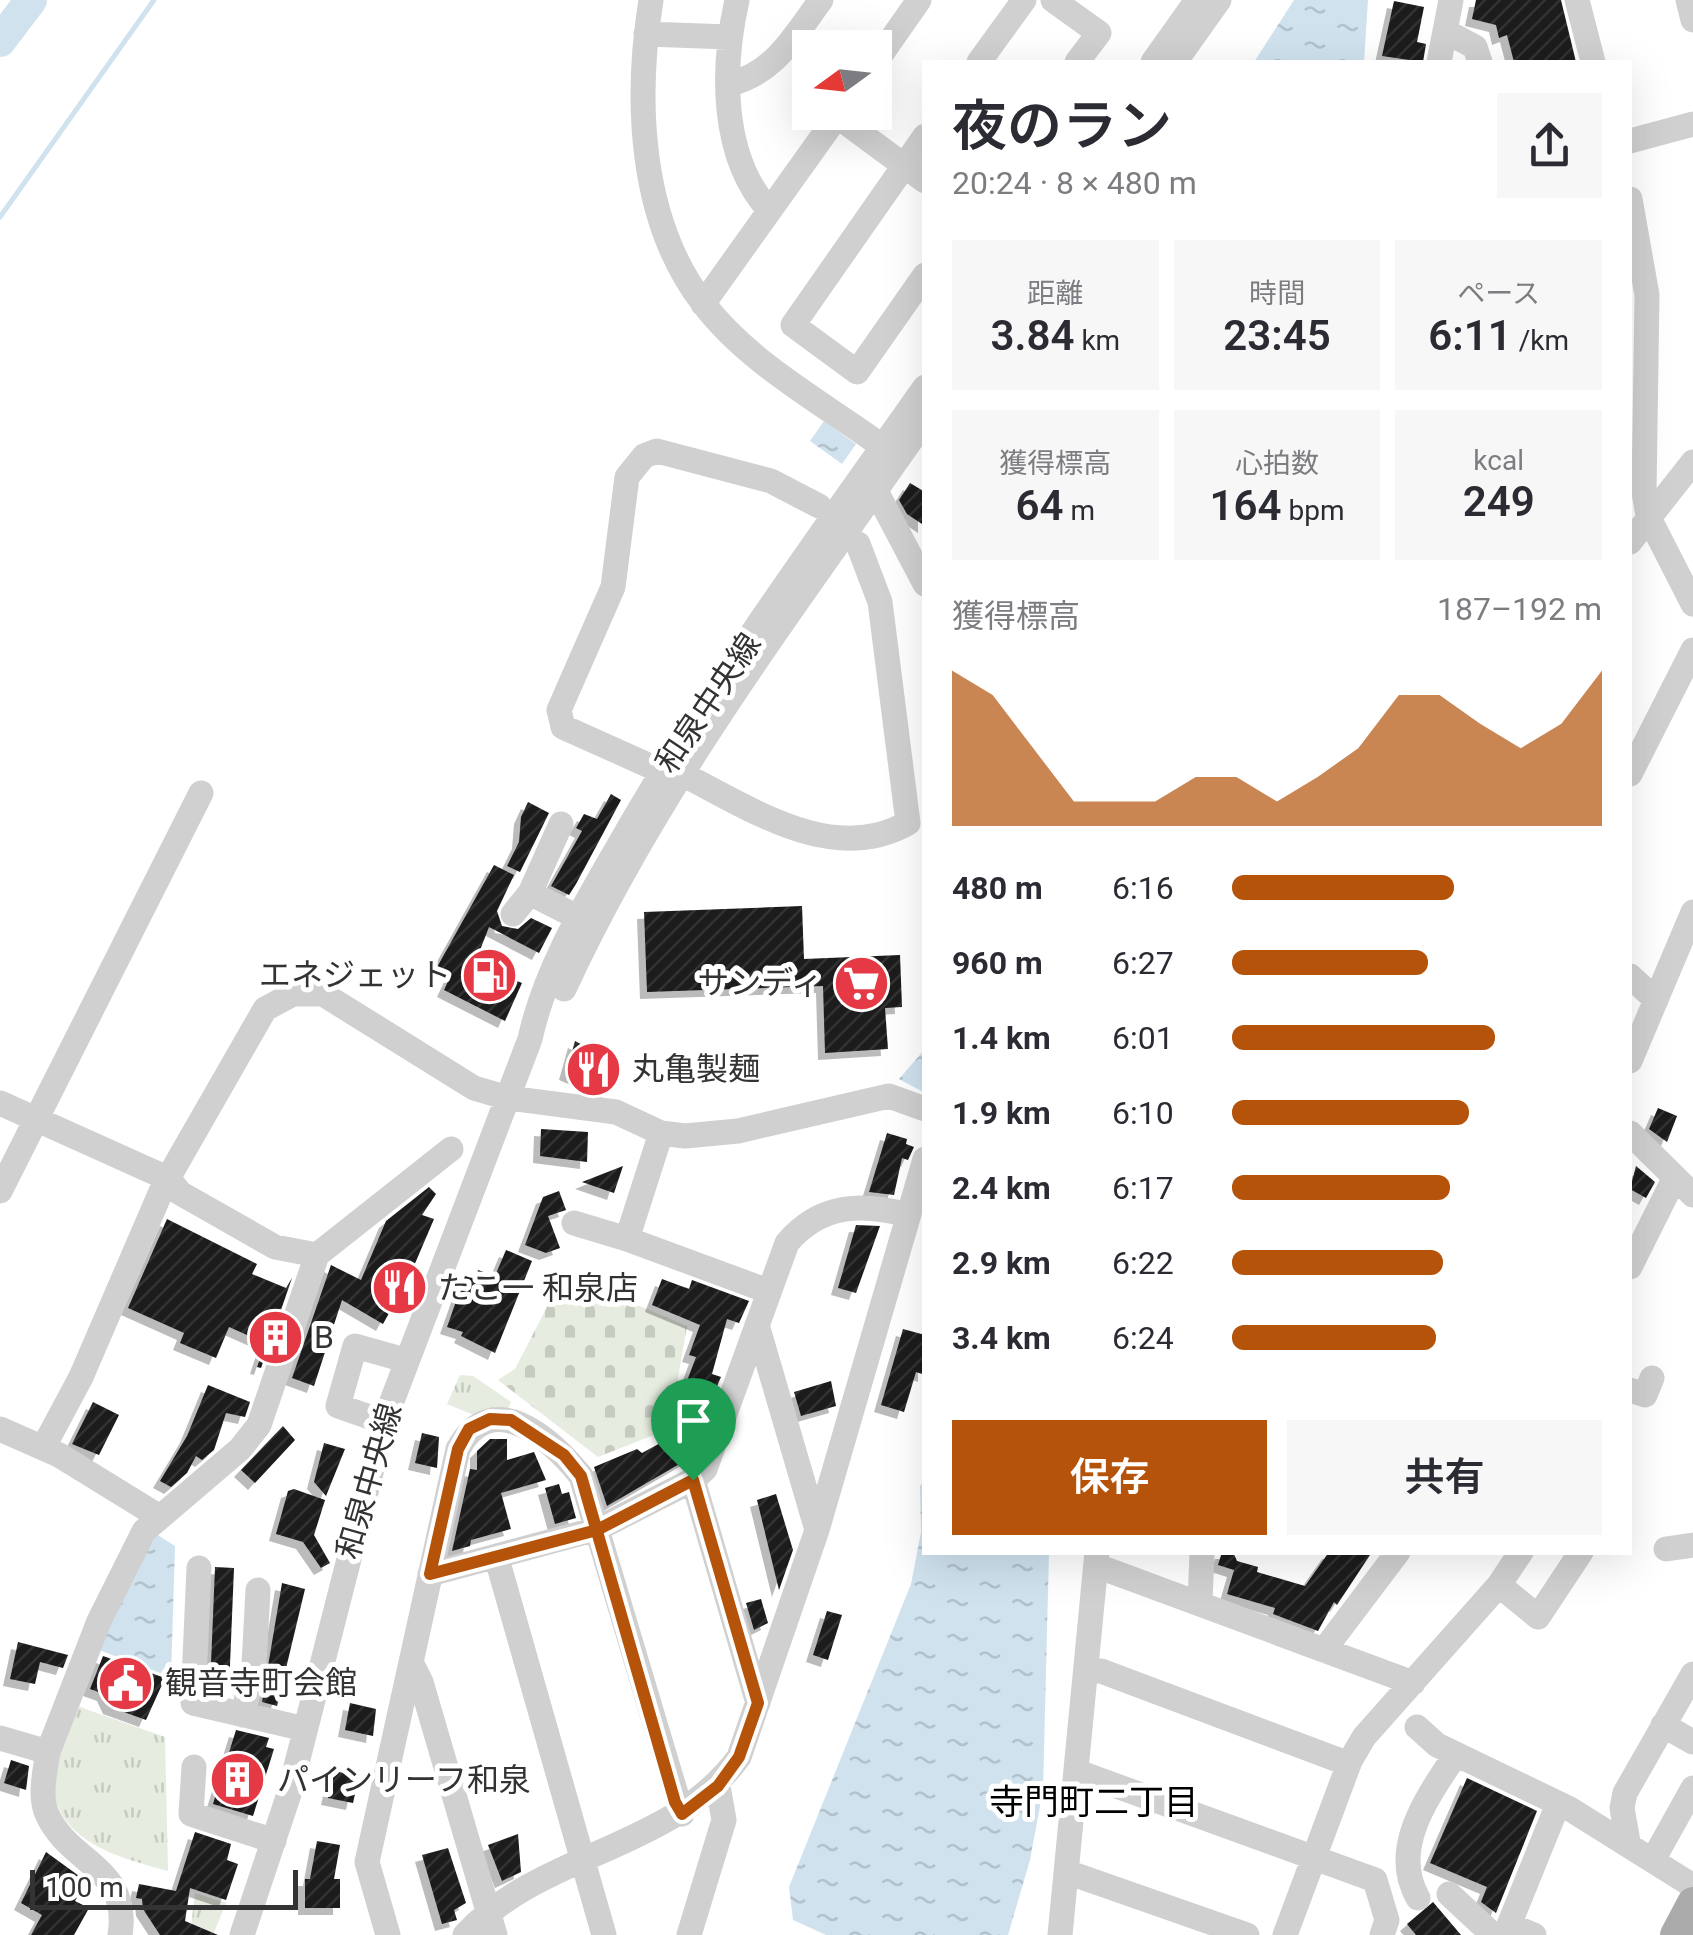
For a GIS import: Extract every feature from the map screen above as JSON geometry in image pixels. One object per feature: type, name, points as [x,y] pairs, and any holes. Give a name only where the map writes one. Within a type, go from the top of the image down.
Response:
[{"type":"main road","points":[[1676,1935],[1693,1902]]},
{"type":"street","points":[[652,0],[646,34],[650,183],[672,250],[703,304],[748,348],[883,447]]},
{"type":"street","points":[[737,0],[728,37],[739,163],[769,210]]},
{"type":"street","points":[[730,84],[754,78],[770,67],[821,0]]},
{"type":"street","points":[[892,39],[920,0]]},
{"type":"street","points":[[980,60],[1024,0]]},
{"type":"street","points":[[1052,0],[1099,33],[1079,60]]},
{"type":"street","points":[[1155,60],[1198,0]]},
{"type":"street","points":[[1176,60],[1218,0]]},
{"type":"street","points":[[1439,60],[1451,0]]},
{"type":"street","points":[[1577,0],[1593,60]]},
{"type":"street","points":[[1688,0],[1693,20]]},
{"type":"street","points":[[1445,30],[1475,46],[1479,60]]},
{"type":"street","points":[[646,34],[728,37]]},
{"type":"street","points":[[1632,141],[1693,124]]},
{"type":"street","points":[[703,304],[826,130]]},
{"type":"street","points":[[858,130],[914,174]]},
{"type":"street","points":[[922,146],[914,174],[793,325],[857,372],[922,279]]},
{"type":"street","points":[[1634,234],[1647,296],[1644,492],[1648,516],[1687,568],[1693,604]]},
{"type":"street","name":"和泉中央線","points":[[242,1935],[305,1730],[384,1422],[508,1098],[538,1004],[578,917],[922,391]]},
{"type":"street","name":"和泉中央線","points":[[530,1038],[562,992],[643,838],[672,772],[922,424]]},
{"type":"street","points":[[819,506],[771,480],[656,451],[644,456],[627,477],[613,587],[559,710],[563,727],[797,830],[870,838],[908,823],[880,602],[858,544]]},
{"type":"street","points":[[1632,539],[1693,462]]},
{"type":"street","points":[[876,490],[919,550]]},
{"type":"street","points":[[1632,770],[1693,650]]},
{"type":"street","points":[[0,1192],[201,792]]},
{"type":"street","points":[[513,914],[530,894],[562,838]]},
{"type":"street","points":[[530,894],[578,917]]},
{"type":"street","points":[[1632,1056],[1693,912]]},
{"type":"street","points":[[1632,978],[1656,1000]]},
{"type":"street","points":[[43,1448],[81,1377],[169,1179],[265,1008],[294,994],[323,994],[474,1088],[508,1098],[616,1112],[661,1133],[685,1136],[738,1130],[889,1096],[922,1108]]},
{"type":"street","points":[[0,1102],[169,1179],[180,1193],[275,1248],[317,1255]]},
{"type":"street","points":[[627,1238],[661,1133]]},
{"type":"street","points":[[1632,1135],[1683,1187],[1632,1264]]},
{"type":"street","points":[[120,1935],[118,1894],[104,1872],[69,1842],[47,1814],[43,1784],[48,1752],[98,1620],[132,1551],[158,1516],[240,1449],[258,1425],[317,1255],[450,1149]]},
{"type":"street","points":[[465,1935],[492,1923],[511,1894],[682,1814],[718,1786],[739,1757],[817,1530],[922,1169]]},
{"type":"street","points":[[430,1574],[597,1530],[693,1480],[705,1469],[787,1243],[797,1232],[852,1205],[908,1215]]},
{"type":"street","points":[[574,1223],[627,1238],[768,1291]]},
{"type":"street","points":[[757,1325],[817,1530]]},
{"type":"street","points":[[384,1422],[338,1406],[356,1346],[405,1360]]},
{"type":"street","points":[[388,1935],[367,1862],[458,1449],[469,1429],[490,1419],[511,1420],[564,1455],[581,1476],[682,1814]]},
{"type":"street","points":[[0,1429],[43,1448],[158,1516]]},
{"type":"street","points":[[693,1480],[758,1703]]},
{"type":"street","points":[[1666,1549],[1693,1545]]},
{"type":"street","points":[[1200,1603],[1202,1555]]},
{"type":"street","points":[[1324,1650],[1396,1555]]},
{"type":"street","points":[[1285,1935],[1349,1764],[1364,1737],[1499,1586],[1519,1555]]},
{"type":"street","points":[[1499,1586],[1538,1617],[1579,1555]]},
{"type":"street","points":[[497,1559],[604,1935]]},
{"type":"street","points":[[1060,1935],[1097,1559],[1200,1603],[1413,1683]]},
{"type":"street","points":[[199,1568],[193,1703],[305,1730]]},
{"type":"street","points":[[244,1715],[254,1665],[258,1590]]},
{"type":"street","points":[[411,1662],[421,1682],[492,1923]]},
{"type":"street","points":[[1088,1671],[1100,1671],[1349,1764]]},
{"type":"street","points":[[1628,1842],[1622,1808],[1625,1793],[1693,1674]]},
{"type":"street","points":[[1663,1725],[1693,1742]]},
{"type":"street","points":[[1417,1727],[1456,1754],[1628,1842],[1693,1886]]},
{"type":"street","points":[[0,1738],[48,1752]]},
{"type":"street","points":[[1418,1898],[1410,1866],[1414,1818],[1456,1754]]},
{"type":"street","points":[[194,1767],[191,1814],[274,1841]]},
{"type":"street","points":[[1078,1772],[1376,1880],[1387,1920],[1382,1935]]},
{"type":"street","points":[[689,1935],[724,1820],[718,1786]]},
{"type":"street","points":[[1653,1860],[1693,1788]]},
{"type":"street","points":[[1502,1932],[1558,1804]]},
{"type":"street","points":[[1067,1872],[1247,1935]]},
{"type":"street","points":[[1449,1894],[1502,1932],[1534,1935]]},
{"type":"green space","points":[[564,1274],[687,1326],[669,1429],[598,1457],[498,1380],[515,1369]]},
{"type":"green space","points":[[460,1375],[473,1376],[511,1402],[507,1412],[476,1416],[447,1404]]},
{"type":"green space","points":[[77,1706],[165,1737],[168,1871],[87,1840],[71,1827],[60,1810],[54,1790],[54,1765]]},
{"type":"green space","points":[[195,1893],[226,1903],[213,1935],[190,1935]]},
{"type":"water","points":[[1294,0],[1368,0],[1364,60],[1255,60]]},
{"type":"water","points":[[824,421],[856,444],[842,464],[810,441]]},
{"type":"water","points":[[922,1052],[922,1091],[899,1079]]},
{"type":"water","points":[[922,1484],[922,1555],[1049,1555],[1043,1790],[1030,1860],[1008,1935],[826,1935],[793,1920],[789,1887],[911,1584],[921,1532]]},
{"type":"water","points":[[153,1532],[175,1546],[171,1677],[96,1649]]},
{"type":"building","points":[[1476,0],[1561,0],[1576,60],[1513,60],[1507,35],[1499,38],[1496,25],[1472,19]]},
{"type":"building","points":[[1394,1],[1424,7],[1417,42],[1426,44],[1423,60],[1382,56]]},
{"type":"building","points":[[910,483],[922,490],[922,524],[907,514],[899,500]]},
{"type":"building","points":[[611,794],[621,800],[569,895],[551,886],[582,831],[576,828],[584,814],[597,819]]},
{"type":"building","points":[[528,802],[549,813],[520,872],[507,866],[519,842],[521,817]]},
{"type":"building","points":[[494,865],[514,875],[497,911],[502,926],[518,929],[531,918],[552,928],[539,953],[489,927],[475,963],[522,983],[505,1021],[444,990],[451,975],[436,969]]},
{"type":"building","points":[[802,906],[804,959],[900,955],[902,1007],[885,1008],[888,1049],[825,1053],[823,986],[647,992],[644,912]]},
{"type":"building","name":"丸亀製麺","points":[[575,1041],[620,1065],[608,1091],[566,1073]]},
{"type":"building","points":[[1658,1108],[1677,1116],[1667,1142],[1649,1129]]},
{"type":"building","points":[[541,1129],[588,1132],[587,1162],[540,1156]]},
{"type":"building","points":[[887,1133],[907,1139],[906,1144],[914,1147],[908,1160],[902,1158],[894,1195],[869,1192]]},
{"type":"building","points":[[623,1166],[614,1193],[582,1182]]},
{"type":"building","points":[[1636,1166],[1655,1182],[1646,1198],[1632,1190]]},
{"type":"building","points":[[429,1187],[436,1194],[422,1215],[434,1219],[399,1301],[398,1297],[383,1324],[342,1300],[314,1386],[292,1378],[331,1265],[361,1280],[386,1221]]},
{"type":"building","points":[[559,1191],[566,1210],[548,1216],[560,1248],[546,1253],[525,1245],[543,1197]]},
{"type":"building","points":[[167,1219],[257,1264],[252,1274],[286,1288],[292,1278],[261,1368],[257,1367],[265,1343],[229,1327],[216,1358],[180,1343],[184,1333],[128,1308]]},
{"type":"building","points":[[856,1225],[880,1226],[856,1293],[838,1288]]},
{"type":"building","points":[[506,1250],[532,1261],[495,1353],[461,1336],[463,1332],[447,1327],[465,1276],[475,1279],[478,1270],[495,1276]]},
{"type":"building","points":[[662,1279],[689,1289],[692,1280],[749,1301],[739,1323],[727,1319],[712,1374],[721,1377],[697,1433],[677,1425],[689,1391],[684,1389],[696,1357],[689,1355],[700,1325],[652,1305]]},
{"type":"building","points":[[903,1329],[922,1334],[922,1374],[916,1372],[904,1412],[881,1405]]},
{"type":"building","points":[[831,1381],[836,1406],[801,1416],[794,1392]]},
{"type":"building","points":[[208,1385],[250,1402],[245,1417],[226,1413],[214,1450],[202,1460],[196,1456],[187,1473],[171,1487],[160,1481],[187,1436]]},
{"type":"building","points":[[93,1402],[119,1415],[99,1455],[72,1444]]},
{"type":"building","points":[[283,1426],[295,1440],[255,1483],[241,1470]]},
{"type":"building","points":[[422,1433],[439,1437],[437,1468],[415,1463]]},
{"type":"building","points":[[675,1435],[688,1459],[607,1506],[594,1467],[637,1449],[642,1453]]},
{"type":"building","points":[[490,1439],[507,1439],[507,1460],[534,1452],[546,1480],[501,1493],[511,1529],[471,1540],[470,1546],[452,1551],[470,1469],[477,1470],[477,1451]]},
{"type":"building","points":[[324,1443],[345,1449],[326,1496],[314,1482]]},
{"type":"building","points":[[559,1484],[562,1494],[569,1492],[576,1518],[555,1524],[545,1488]]},
{"type":"building","points":[[294,1489],[325,1500],[314,1535],[330,1563],[321,1568],[303,1542],[276,1534],[288,1491]]},
{"type":"building","points":[[776,1494],[793,1550],[779,1590],[757,1500]]},
{"type":"building","points":[[1221,1555],[1234,1555],[1237,1561],[1258,1567],[1257,1572],[1305,1586],[1327,1555],[1370,1555],[1337,1605],[1334,1602],[1318,1631],[1273,1614],[1275,1608],[1227,1594],[1234,1570],[1218,1565]]},
{"type":"building","points":[[215,1567],[234,1568],[229,1689],[210,1688]]},
{"type":"building","points":[[282,1583],[305,1589],[277,1706],[262,1702]]},
{"type":"building","points":[[761,1599],[768,1623],[754,1630],[746,1603]]},
{"type":"building","points":[[827,1611],[842,1615],[828,1660],[813,1655]]},
{"type":"building","points":[[18,1642],[68,1655],[63,1668],[40,1662],[35,1684],[10,1679]]},
{"type":"building","name":"観音寺町会館","points":[[103,1656],[165,1678],[146,1720],[110,1707],[104,1694],[90,1689]]},
{"type":"building","points":[[350,1703],[376,1709],[373,1736],[345,1730]]},
{"type":"building","name":"パインリーフ和泉","points":[[236,1730],[269,1738],[266,1747],[274,1749],[253,1816],[213,1804]]},
{"type":"building","points":[[11,1760],[29,1766],[26,1790],[4,1783]]},
{"type":"building","points":[[334,1771],[359,1776],[353,1803],[328,1798]]},
{"type":"building","points":[[1467,1778],[1537,1811],[1496,1913],[1481,1902],[1487,1887],[1430,1863]]},
{"type":"building","points":[[195,1832],[231,1844],[227,1860],[238,1864],[226,1900],[190,1888],[185,1921],[218,1935],[160,1935],[143,1909],[142,1899],[136,1898],[139,1884],[176,1891]]},
{"type":"building","points":[[518,1834],[521,1872],[502,1881],[488,1845]]},
{"type":"building","points":[[317,1841],[340,1845],[334,1879],[340,1879],[340,1908],[305,1908],[305,1879],[310,1879]]},
{"type":"building","points":[[448,1848],[466,1903],[454,1910],[457,1920],[442,1924],[422,1855]]},
{"type":"building","points":[[46,1852],[86,1881],[75,1901],[89,1908],[74,1935],[31,1935],[42,1915],[21,1903]]},
{"type":"building","points":[[1433,1902],[1461,1935],[1416,1935],[1407,1924]]},
{"type":"waterway","points":[[0,41],[31,0]]},
{"type":"waterway","points":[[0,217],[154,0]]},
{"type":"place","name":"エネジェット","points":[[490,975]]},
{"type":"place","name":"サンディ","points":[[862,983]]},
{"type":"place","name":"丸亀製麺","points":[[593,1069]]},
{"type":"place","name":"たこ一 和泉店","points":[[399,1288]]},
{"type":"place","name":"B","points":[[275,1337]]},
{"type":"place","name":"観音寺町会館","points":[[126,1683]]},
{"type":"place","name":"パインリーフ和泉","points":[[238,1780]]},
{"type":"district","name":"寺門町二丁目","points":[[1094,1802]]},
{"type":"route","points":[[693,1480],[597,1530],[443,1574],[430,1574],[458,1449],[469,1429],[490,1419],[511,1420],[564,1455],[581,1476],[597,1530],[675,1802],[682,1814],[718,1786],[739,1757],[758,1703],[693,1480]]}]
